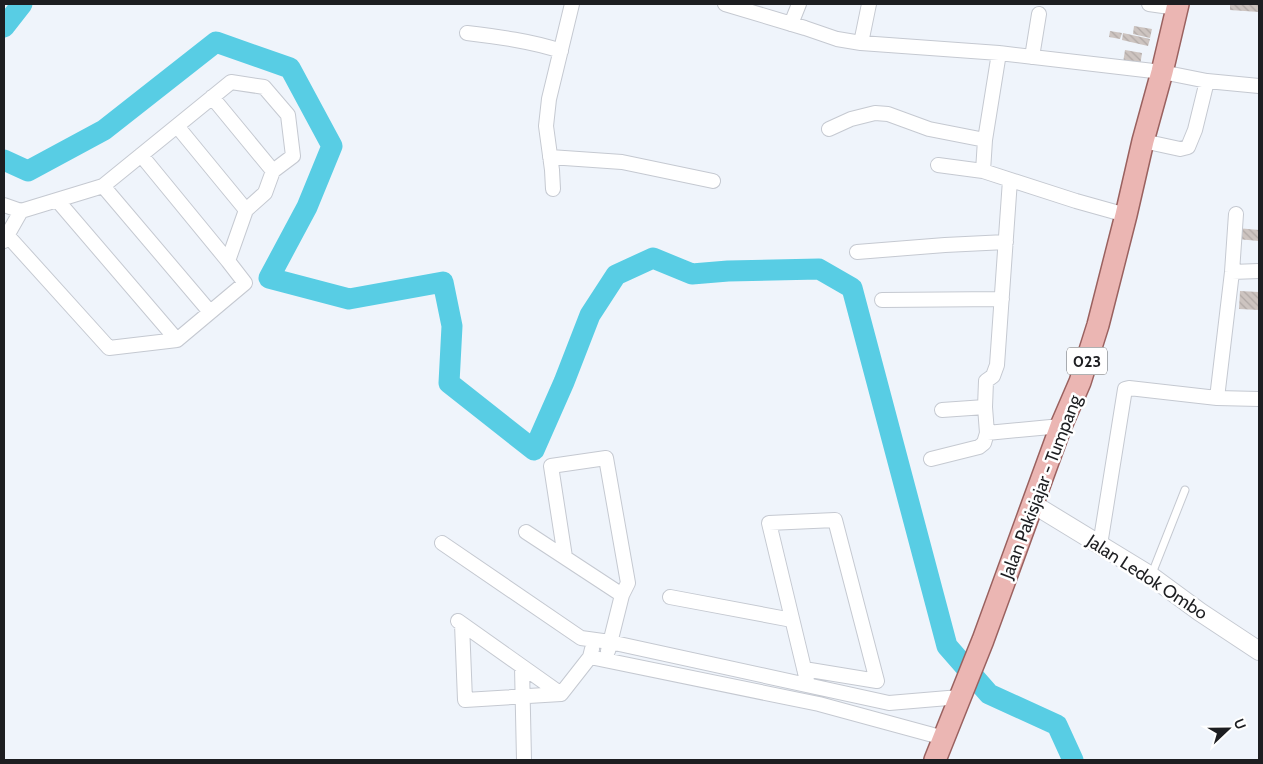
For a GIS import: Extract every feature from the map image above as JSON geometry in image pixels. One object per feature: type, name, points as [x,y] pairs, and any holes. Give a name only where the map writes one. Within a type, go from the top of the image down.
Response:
[{"type":"main road","name":"Jalan Pakisjajar - Tumpang","points":[[935,760],[983,640],[1080,382],[1092,344],[1126,214],[1177,6]]},
{"type":"street","points":[[553,189],[546,126],[550,99],[572,4]]},
{"type":"street","points":[[725,4],[837,39],[999,53],[1162,72],[1207,81],[1259,86]]},
{"type":"street","points":[[791,24],[799,4]]},
{"type":"street","points":[[861,42],[869,4]]},
{"type":"street","points":[[1149,4],[1177,6]]},
{"type":"street","points":[[1032,58],[1039,14]]},
{"type":"street","points":[[468,33],[541,44],[561,51]]},
{"type":"street","points":[[982,171],[999,53]]},
{"type":"street","points":[[1143,141],[1180,149],[1188,147],[1195,130],[1207,81]]},
{"type":"street","points":[[4,205],[21,211],[103,186],[231,82],[264,87],[288,115],[293,156],[273,171],[265,193],[246,210],[228,261]]},
{"type":"street","points":[[212,97],[273,171]]},
{"type":"street","points":[[829,129],[851,119],[875,113],[888,114],[929,128],[985,140]]},
{"type":"street","points":[[177,126],[246,210]]},
{"type":"street","points":[[21,211],[6,238],[109,348],[177,340],[245,283],[141,155]]},
{"type":"street","points":[[550,157],[622,162],[713,180]]},
{"type":"street","points":[[938,164],[982,171],[1076,201],[1126,214]]},
{"type":"street","points":[[931,459],[978,447],[984,443],[987,433],[986,381],[993,376],[998,365],[1010,180]]},
{"type":"street","points":[[103,186],[210,312]]},
{"type":"street","points":[[58,200],[177,340]]},
{"type":"street","points":[[1217,398],[1232,272],[1236,214]]},
{"type":"street","points":[[857,252],[1006,242]]},
{"type":"street","points":[[1232,272],[1259,271]]},
{"type":"street","points":[[882,300],[1002,299]]},
{"type":"street","points":[[1100,545],[1125,390],[1129,388],[1217,398],[1259,399]]},
{"type":"street","points":[[942,410],[985,407]]},
{"type":"street","points":[[987,433],[1062,426]]},
{"type":"street","points":[[565,557],[551,466],[606,458],[628,583],[622,595],[606,660]]},
{"type":"street","name":"Jalan Ledok Ombo","points":[[1034,504],[1151,576],[1200,612],[1259,651]]},
{"type":"street","points":[[804,669],[877,682],[835,520],[769,523],[792,620],[804,669],[808,685]]},
{"type":"street","points":[[526,532],[622,595]]},
{"type":"street","points":[[442,543],[581,638],[610,642],[889,702],[961,695]]},
{"type":"street","points":[[670,597],[792,620]]},
{"type":"street","points":[[561,694],[460,623],[465,700],[561,694],[590,657],[595,639]]},
{"type":"street","points":[[656,669],[659,653]]},
{"type":"street","points":[[590,657],[656,669],[819,704],[944,738]]},
{"type":"street","points":[[522,667],[524,760]]},
{"type":"street","points":[[741,687],[744,671]]},
{"type":"street","points":[[819,704],[823,688]]},
{"type":"street","points":[[885,722],[889,702]]},
{"type":"lane","points":[[1151,576],[1185,490]]},
{"type":"building","points":[[1230,4],[1259,4],[1259,12],[1230,10]]},
{"type":"building","points":[[1134,26],[1152,29],[1150,38],[1133,34]]},
{"type":"building","points":[[1110,31],[1122,33],[1120,39],[1109,37]]},
{"type":"building","points":[[1123,33],[1150,39],[1148,46],[1122,40]]},
{"type":"building","points":[[1125,50],[1142,53],[1140,66],[1123,63]]},
{"type":"building","points":[[1237,228],[1259,230],[1259,241],[1237,239]]},
{"type":"building","points":[[1240,291],[1259,292],[1259,310],[1239,309]]},
{"type":"waterway","points":[[4,27],[22,4]]},
{"type":"waterway","points":[[4,160],[28,171],[104,130],[216,42],[290,68],[332,146],[307,207],[269,278],[349,299],[443,282],[452,326],[449,383],[534,450],[564,382],[590,315],[616,275],[653,258],[692,274],[728,271],[819,269],[852,288],[947,646],[989,694],[1057,725],[1073,760]]}]
